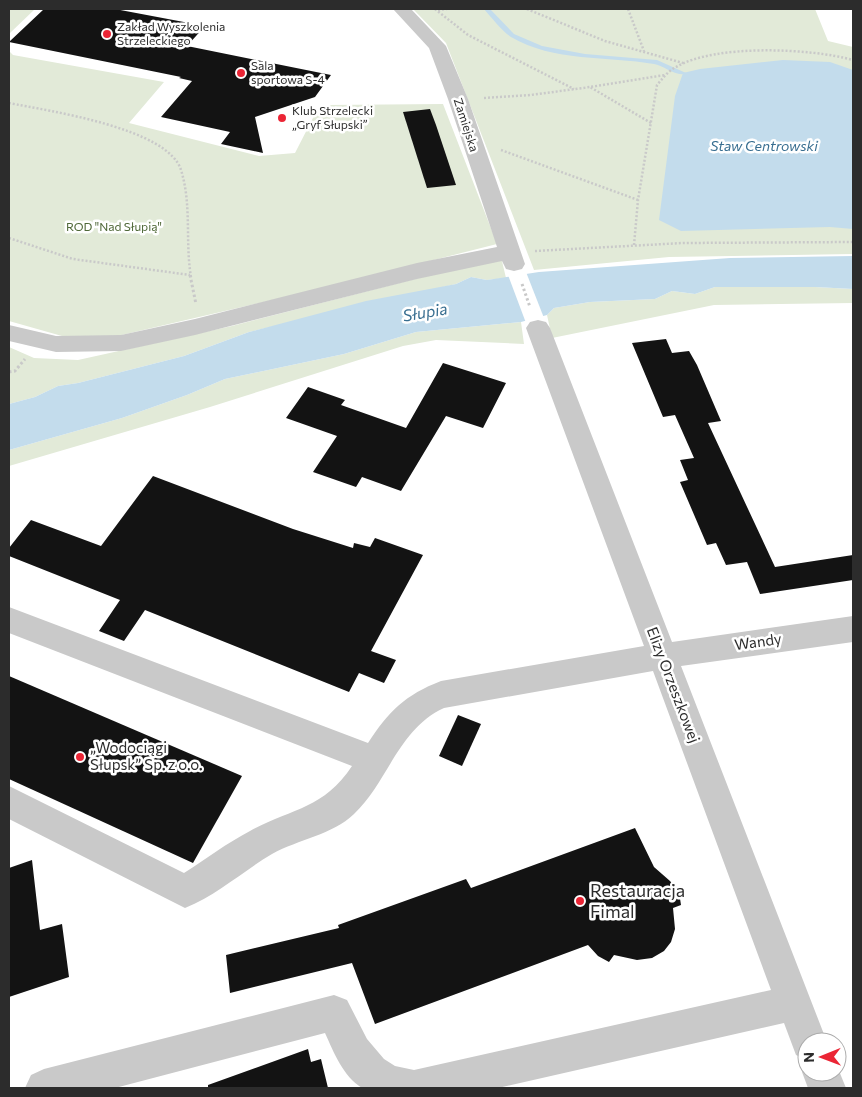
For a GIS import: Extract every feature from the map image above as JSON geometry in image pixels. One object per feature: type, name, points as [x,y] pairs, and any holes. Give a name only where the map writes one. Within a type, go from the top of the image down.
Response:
[{"type":"street","name":"Zamiejska","points":[[402,9],[437,46],[458,99],[512,258]]},
{"type":"street","points":[[9,333],[56,344],[121,344],[417,271],[512,258]]},
{"type":"street","name":"Elizy Orzeszkowej","points":[[538,328],[806,1032]]},
{"type":"street","points":[[9,620],[374,760]]},
{"type":"street","name":"Wandy","points":[[9,802],[185,891],[260,844],[336,809],[348,798],[400,722],[415,707],[427,700],[441,695],[662,656],[853,629]]},
{"type":"street","points":[[416,1088],[469,1083],[794,1003]]},
{"type":"street","points":[[44,1088],[334,1013],[357,1058],[367,1071],[381,1081],[399,1087],[411,1088]]},
{"type":"path","points":[[447,9],[437,10],[468,35],[574,89]]},
{"type":"path","points":[[527,9],[605,41],[684,63]]},
{"type":"path","points":[[628,9],[644,52]]},
{"type":"path","points":[[634,245],[638,200],[657,84],[669,71],[684,63],[734,54],[778,50],[817,52],[853,60]]},
{"type":"path","points":[[458,99],[531,95],[665,75]]},
{"type":"path","points":[[590,87],[651,123]]},
{"type":"path","points":[[9,103],[116,127],[149,139],[167,150],[178,163],[183,181],[188,210],[190,275],[73,259],[9,238]]},
{"type":"path","points":[[470,138],[638,200]]},
{"type":"path","points":[[538,328],[512,258],[634,245],[853,242]]},
{"type":"green space","points":[[9,9],[35,9],[9,34]]},
{"type":"green space","points":[[413,9],[815,9],[828,41],[853,47],[853,254],[669,257],[534,270],[446,43]]},
{"type":"green space","name":"ROD \"Nad Słupią\"","points":[[9,51],[13,55],[164,82],[129,123],[259,156],[295,153],[315,114],[327,105],[443,104],[497,244],[315,290],[113,337],[69,338],[9,321]]},
{"type":"green space","points":[[501,257],[506,278],[487,280],[471,277],[456,284],[249,332],[184,356],[78,383],[58,386],[35,397],[9,404],[9,347],[34,358],[78,360],[232,326]]},
{"type":"green space","points":[[715,287],[853,289],[853,303],[714,305],[552,338],[547,315],[554,308],[590,302],[655,299],[672,291],[695,294]]},
{"type":"green space","points":[[521,322],[524,344],[436,340],[403,346],[210,407],[9,466],[9,450],[122,418],[187,395],[225,379],[344,354],[416,332]]},
{"type":"water","name":"Staw Centrowski","points":[[783,60],[830,62],[853,70],[853,229],[830,227],[681,231],[659,220],[675,96],[683,73],[700,69]]},
{"type":"water","name":"Słupia","points":[[853,256],[853,289],[715,287],[695,294],[672,291],[655,299],[590,302],[554,308],[547,315],[521,322],[416,332],[344,354],[225,379],[187,395],[122,418],[9,450],[9,404],[35,397],[58,386],[78,383],[184,356],[249,332],[366,301],[456,284],[471,277],[487,280],[539,272],[730,258]]},
{"type":"pier","points":[[526,272],[544,318],[526,323],[508,275]]},
{"type":"building","points":[[44,9],[115,9],[205,26],[187,46],[331,75],[315,97],[255,117],[263,153],[221,144],[230,132],[161,117],[192,81],[179,78],[181,77],[9,42]]},
{"type":"building","points":[[430,109],[456,185],[427,188],[403,112]]},
{"type":"building","points":[[666,339],[672,353],[689,351],[697,365],[721,421],[708,423],[775,567],[853,555],[853,580],[760,594],[747,562],[726,565],[716,543],[707,545],[680,482],[688,480],[680,460],[694,458],[675,415],[663,417],[632,343]]},
{"type":"building","points":[[443,363],[506,383],[483,428],[446,416],[401,491],[362,477],[356,487],[313,472],[337,436],[286,418],[308,387],[345,400],[341,405],[406,428]]},
{"type":"building","points":[[153,476],[293,529],[353,548],[354,543],[370,547],[375,538],[423,555],[371,651],[396,660],[384,683],[359,673],[349,692],[145,610],[124,641],[99,631],[120,600],[9,556],[9,548],[31,520],[101,546]]},
{"type":"building","points":[[9,676],[242,776],[193,863],[9,779]]},
{"type":"building","points":[[458,715],[481,724],[462,766],[439,756]]},
{"type":"building","points":[[635,828],[654,867],[679,892],[681,905],[673,908],[675,929],[671,942],[664,951],[652,958],[637,960],[614,955],[609,962],[598,956],[588,945],[375,1024],[352,963],[230,993],[226,955],[339,928],[338,925],[466,879],[471,888]]},
{"type":"building","points":[[32,860],[40,930],[62,924],[69,977],[9,997],[9,868]]},
{"type":"building","points":[[308,1049],[311,1062],[321,1059],[328,1088],[208,1088],[208,1085]]},
{"type":"waterway","points":[[487,9],[512,35],[540,47],[585,56],[657,62],[683,73]]},
{"type":"place","name":"Zakład Wyszkolenia Strzeleckiego","points":[[107,34]]},
{"type":"place","name":"Sala sportowa S-4","points":[[241,73]]},
{"type":"place","name":"Klub Strzelecki „Gryf Słupski”","points":[[282,118]]},
{"type":"place","name":"„Wodociągi Słupsk” Sp. z o.o.","points":[[80,757]]},
{"type":"place","name":"Restauracja Fimal","points":[[580,901]]}]
